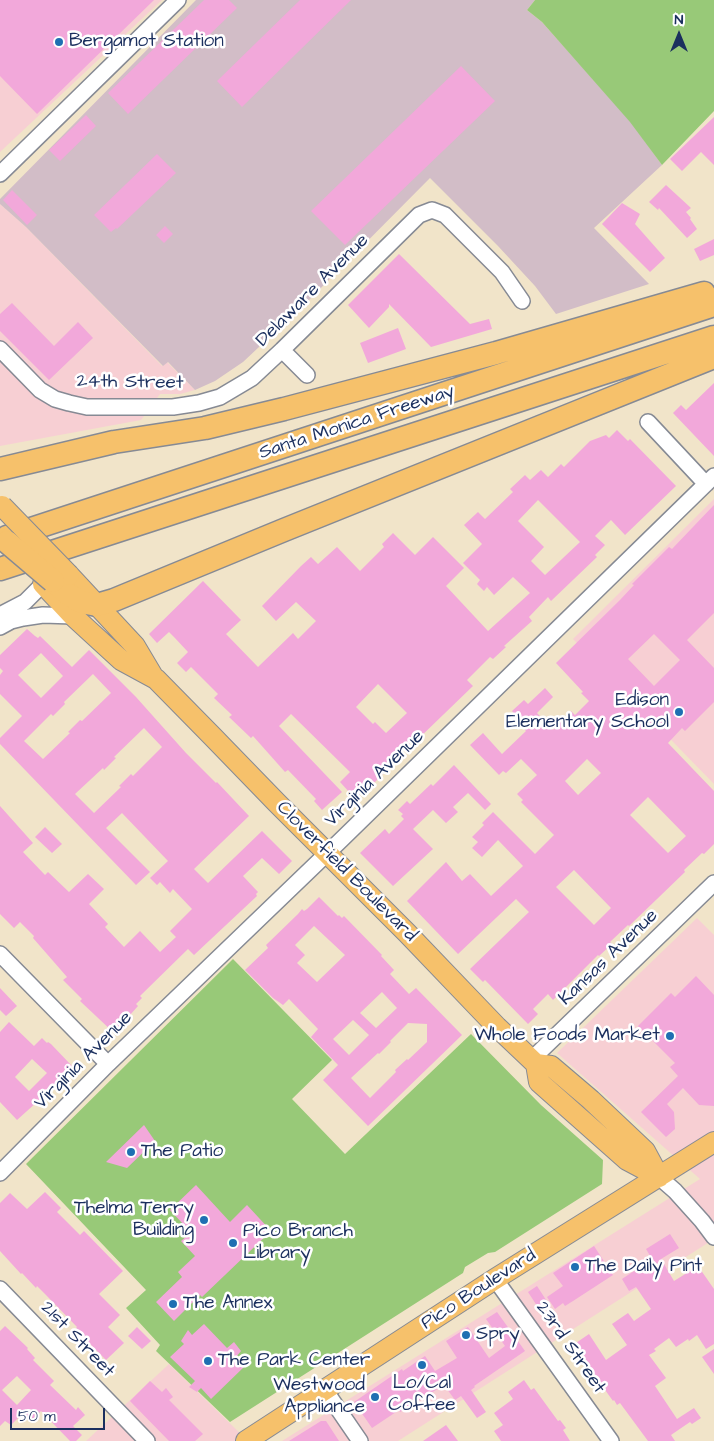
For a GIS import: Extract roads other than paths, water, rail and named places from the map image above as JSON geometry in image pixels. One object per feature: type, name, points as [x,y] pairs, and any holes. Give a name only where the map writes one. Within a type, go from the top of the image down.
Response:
[{"type":"highway","points":[[0,469],[114,442],[205,428],[284,409],[714,291]]},
{"type":"highway","name":"Santa Monica Freeway","points":[[2,539],[714,306]]},
{"type":"highway","name":"Santa Monica Freeway","points":[[0,569],[714,337]]},
{"type":"highway","points":[[2,539],[55,580],[74,598],[97,605],[114,600],[714,357]]},
{"type":"main road","name":"Cloverfield Boulevard","points":[[1,505],[55,580],[73,616],[121,660],[156,679]]},
{"type":"main road","name":"Cloverfield Boulevard","points":[[97,605],[135,646],[156,679],[407,933],[497,1028],[534,1062],[551,1066],[591,1100],[645,1151],[658,1177]]},
{"type":"main road","name":"Pico Boulevard","points":[[246,1441],[496,1279],[714,1142]]},
{"type":"street","points":[[0,174],[178,0]]},
{"type":"street","name":"Delaware Avenue","points":[[220,397],[252,378],[418,215],[432,210],[446,215],[496,266],[522,301]]},
{"type":"street","name":"24th Street","points":[[0,349],[40,390],[55,399],[87,407],[173,407],[220,397]]},
{"type":"street","points":[[282,350],[307,375]]},
{"type":"street","points":[[648,422],[710,480]]},
{"type":"street","name":"Virginia Avenue","points":[[0,1173],[108,1064],[328,853],[710,480]]},
{"type":"street","points":[[0,615],[24,602],[55,580]]},
{"type":"street","points":[[0,627],[11,621],[43,615],[73,616]]},
{"type":"street","name":"Kansas Avenue","points":[[534,1062],[714,883]]},
{"type":"street","points":[[0,954],[108,1064]]},
{"type":"street","name":"Cloverfield Boulevard","points":[[658,1177],[675,1191],[714,1237]]},
{"type":"street","name":"23rd Street","points":[[496,1279],[611,1441]]},
{"type":"street","name":"21st Street","points":[[0,1289],[146,1441]]},
{"type":"street","points":[[325,1390],[360,1441]]},
{"type":"place","name":"Bergamot Station","points":[[59,42]]},
{"type":"place","name":"Edison Elementary School","points":[[679,712]]},
{"type":"place","name":"Whole Foods Market","points":[[670,1036]]},
{"type":"place","name":"The Patio","points":[[131,1152]]},
{"type":"place","name":"Thelma Terry Building","points":[[204,1220]]},
{"type":"place","name":"Pico Branch Library","points":[[233,1243]]},
{"type":"place","name":"The Daily Pint","points":[[575,1267]]},
{"type":"place","name":"The Annex","points":[[173,1304]]},
{"type":"place","name":"Spry","points":[[466,1335]]},
{"type":"place","name":"The Park Center","points":[[208,1361]]},
{"type":"place","name":"Lo/Cal Coffee","points":[[422,1365]]},
{"type":"place","name":"Westwood Appliance","points":[[375,1397]]}]
